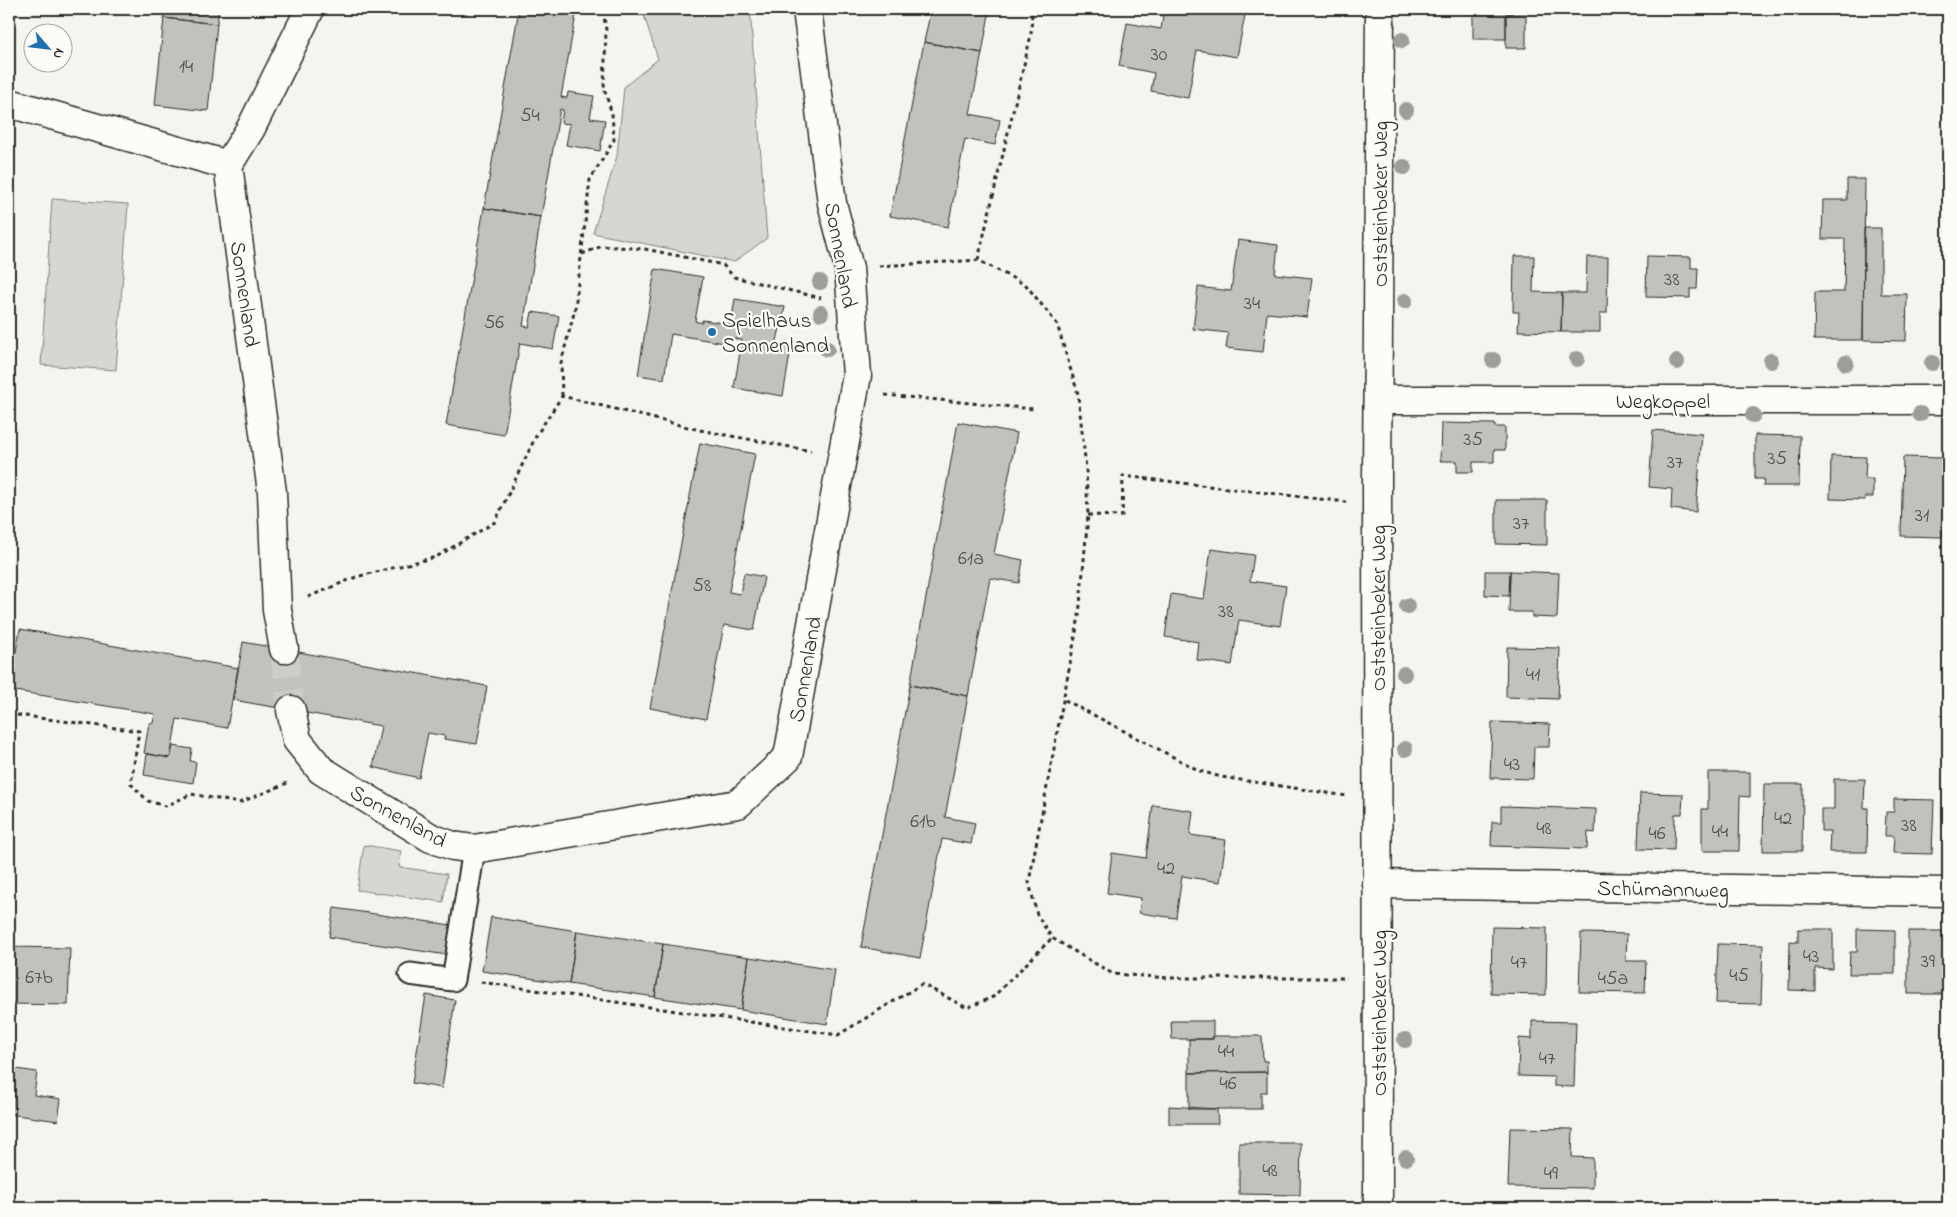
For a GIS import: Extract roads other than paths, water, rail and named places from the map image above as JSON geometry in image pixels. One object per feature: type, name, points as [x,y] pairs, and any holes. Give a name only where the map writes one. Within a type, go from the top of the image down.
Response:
[{"type":"street","points":[[9,103],[228,165],[251,128],[310,9]]},
{"type":"street","name":"Sonnenland","points":[[291,710],[297,740],[321,770],[432,838],[453,846],[474,849],[738,804],[788,757],[857,374],[849,268],[832,203],[807,9]]},
{"type":"street","name":"Oststeinbeker Weg","points":[[1378,1208],[1377,797],[1380,9]]},
{"type":"street","name":"Sonnenland","points":[[228,165],[272,492],[277,610],[284,650]]},
{"type":"street","name":"Wegkoppel","points":[[1378,400],[1948,400]]},
{"type":"street","name":"Schümannweg","points":[[1377,884],[1948,892]]},
{"type":"lane","points":[[410,974],[453,980],[474,849]]},
{"type":"tunnel","points":[[284,649],[291,710]]},
{"type":"place","name":"Spielhaus Sonnenland","points":[[712,332]]}]
